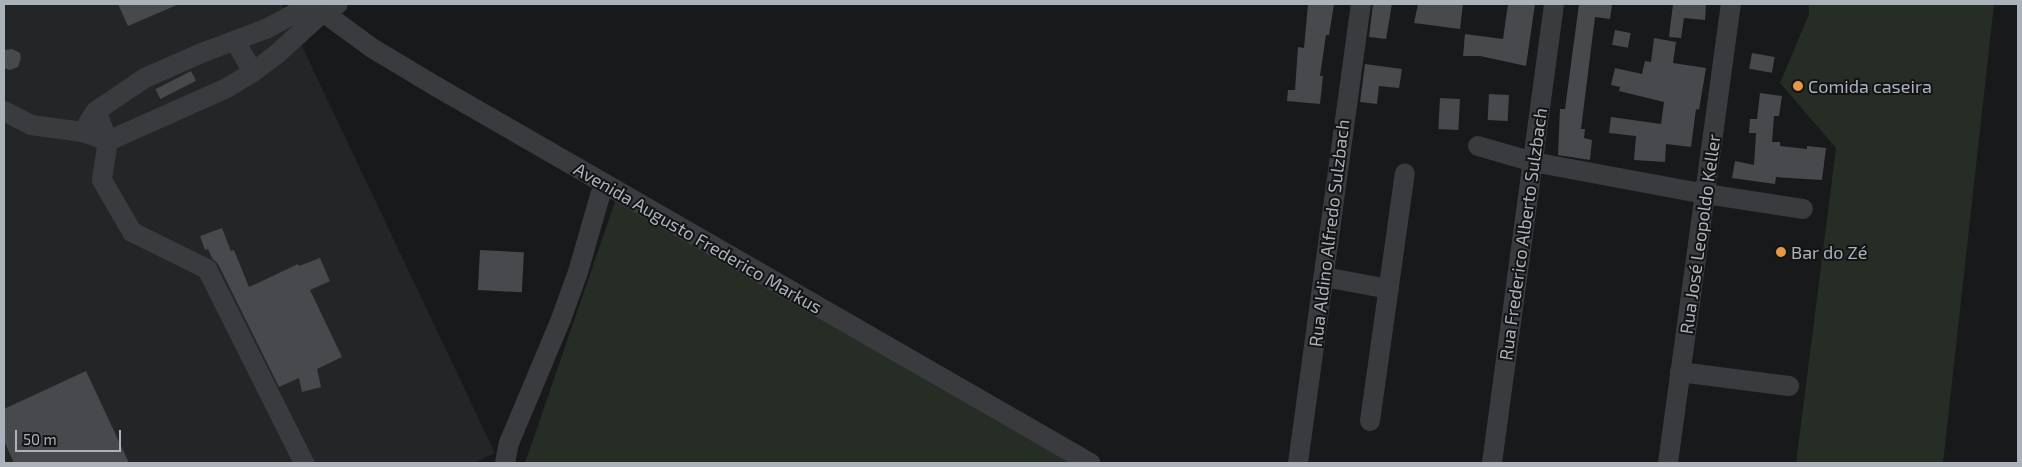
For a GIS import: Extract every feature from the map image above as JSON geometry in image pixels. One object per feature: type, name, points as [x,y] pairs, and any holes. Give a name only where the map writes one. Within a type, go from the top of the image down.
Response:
[{"type":"street","name":"Rua Aldino Alfredo Sulzbach","points":[[1298,463],[1361,4]]},
{"type":"street","name":"Rua Frederico Alberto Sulzbach","points":[[1492,463],[1554,4]]},
{"type":"street","name":"Rua José Leopoldo Keller","points":[[1668,463],[1706,194],[1730,4]]},
{"type":"street","points":[[84,132],[96,112],[145,78],[204,52],[321,6]]},
{"type":"street","points":[[4,111],[31,125],[84,132],[108,142],[225,89],[254,72],[292,42],[321,6]]},
{"type":"street","name":"Avenida Augusto Frederico Markus","points":[[321,6],[372,48],[606,186],[1090,463]]},
{"type":"street","points":[[235,41],[254,72]]},
{"type":"street","points":[[96,112],[108,142],[102,180],[132,232],[207,269],[304,463]]},
{"type":"street","points":[[1478,146],[1533,162],[1706,194],[1803,209]]},
{"type":"street","points":[[1370,421],[1405,172]]},
{"type":"street","points":[[505,463],[509,442],[561,319],[578,272],[600,196],[606,186]]},
{"type":"street","points":[[1324,278],[1389,289]]},
{"type":"street","points":[[1680,372],[1789,386]]},
{"type":"shaded area","points":[[4,4],[282,4],[495,453],[474,463],[4,463]]},
{"type":"shaded area","points":[[1809,4],[1994,4],[1943,463],[1796,463],[1836,148],[1780,83],[1809,14]]},
{"type":"shaded area","points":[[618,193],[1090,463],[525,463]]},
{"type":"building","points":[[118,4],[179,4],[128,26]]},
{"type":"building","points":[[1308,4],[1334,4],[1329,35],[1326,35],[1320,76],[1323,76],[1320,104],[1287,101],[1288,90],[1295,90],[1298,47],[1304,48]]},
{"type":"building","points":[[1373,4],[1392,4],[1386,39],[1369,37]]},
{"type":"building","points":[[1418,4],[1463,4],[1460,29],[1414,23]]},
{"type":"building","points":[[1508,4],[1535,4],[1526,66],[1480,56],[1463,56],[1465,34],[1503,39]]},
{"type":"building","points":[[1579,4],[1612,4],[1610,19],[1595,17],[1581,129],[1585,129],[1584,138],[1592,140],[1590,160],[1558,155],[1560,109],[1565,109]]},
{"type":"building","points":[[1673,4],[1706,5],[1705,20],[1684,18],[1681,38],[1669,37]]},
{"type":"building","points":[[1615,30],[1631,33],[1628,48],[1612,45]]},
{"type":"building","points":[[1654,38],[1676,42],[1673,63],[1706,68],[1699,110],[1696,109],[1691,147],[1666,144],[1665,162],[1634,160],[1636,136],[1609,133],[1611,117],[1661,124],[1664,102],[1619,91],[1620,87],[1611,85],[1615,68],[1642,74],[1645,61],[1651,62]]},
{"type":"building","points":[[12,49],[20,53],[21,58],[18,67],[10,70],[4,68],[4,50]]},
{"type":"building","points":[[1752,53],[1775,57],[1772,73],[1749,69]]},
{"type":"building","points":[[1365,64],[1402,69],[1399,88],[1379,86],[1377,104],[1360,102]]},
{"type":"building","points":[[191,71],[196,81],[160,99],[155,89]]},
{"type":"building","points":[[1760,93],[1782,96],[1779,116],[1774,116],[1772,142],[1780,142],[1780,146],[1807,149],[1807,146],[1826,148],[1822,180],[1776,177],[1775,184],[1732,178],[1735,161],[1754,165],[1756,133],[1749,133],[1750,119],[1757,119]]},
{"type":"building","points":[[1489,94],[1509,95],[1508,121],[1488,120]]},
{"type":"building","points":[[1440,98],[1460,99],[1458,130],[1438,129]]},
{"type":"building","points":[[222,228],[231,251],[234,250],[249,287],[298,264],[299,266],[320,258],[330,281],[310,290],[342,357],[317,369],[321,387],[302,392],[299,378],[279,387],[218,264],[212,258],[208,249],[205,250],[200,236]]},
{"type":"building","points":[[480,250],[524,252],[522,292],[478,290]]},
{"type":"building","points":[[86,371],[129,463],[14,463],[4,441],[4,409]]},
{"type":"place","name":"Comida caseira","points":[[1798,86]]},
{"type":"place","name":"Bar do Zé","points":[[1781,252]]}]
